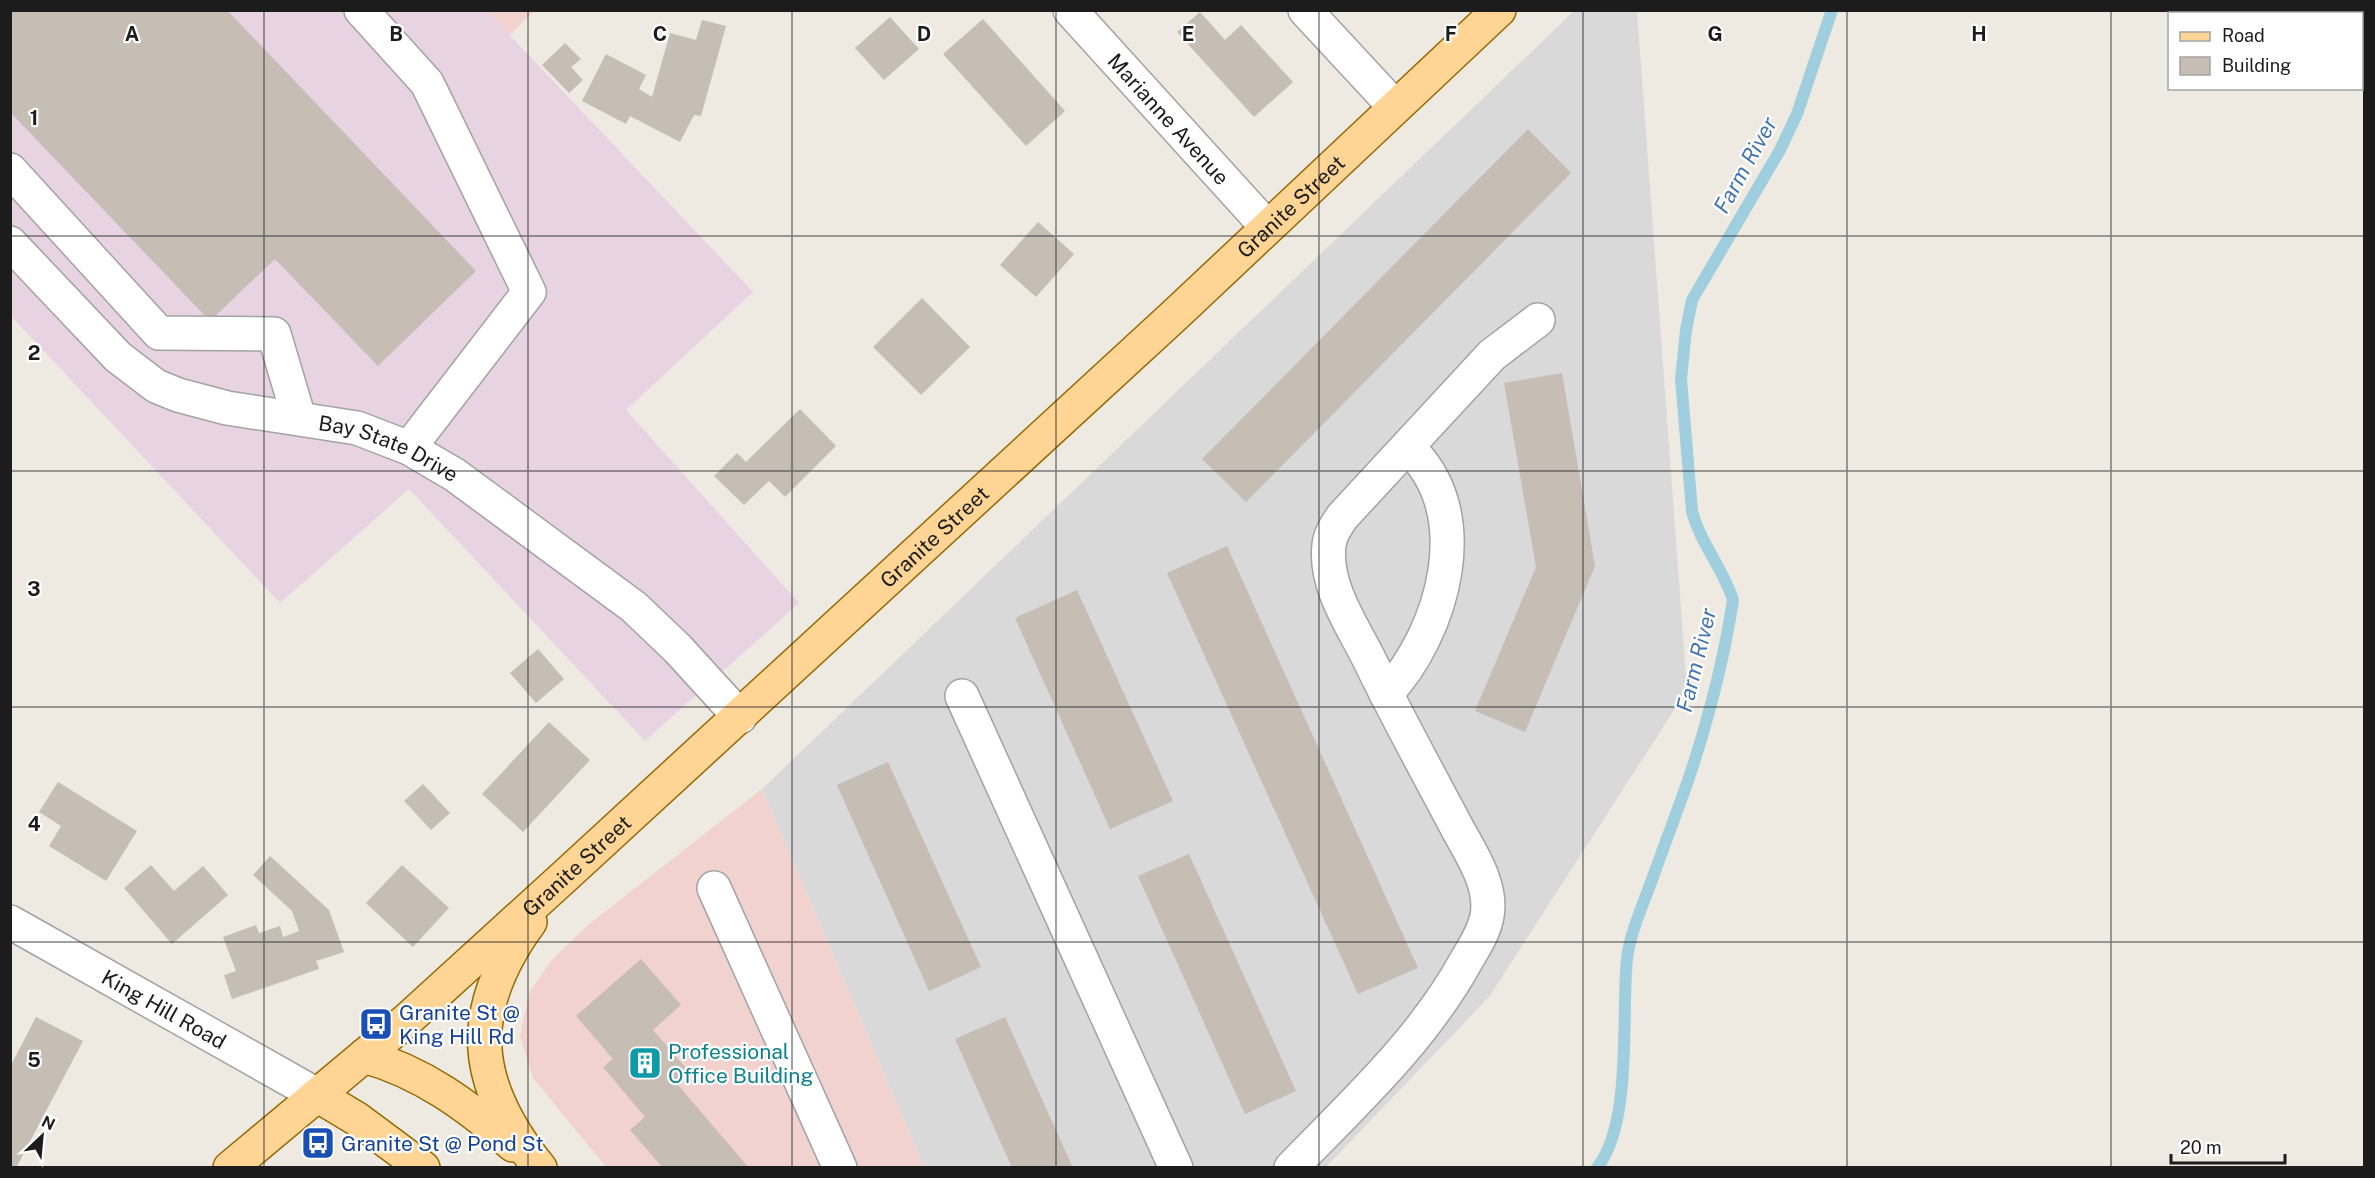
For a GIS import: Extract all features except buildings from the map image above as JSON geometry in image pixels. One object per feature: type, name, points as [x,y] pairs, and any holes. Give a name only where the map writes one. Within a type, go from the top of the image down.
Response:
[{"type":"main road","name":"Granite Street","points":[[230,1167],[364,1056],[740,717],[1499,10]]},
{"type":"main road","points":[[540,1167],[515,1136],[494,1096],[483,1038],[490,1004],[508,956],[564,877]]},
{"type":"main road","points":[[364,1056],[405,1069],[455,1098],[540,1167]]},
{"type":"main road","points":[[317,1095],[357,1119],[423,1167]]},
{"type":"street","points":[[361,10],[427,83],[529,292],[409,448]]},
{"type":"street","name":"Marianne Avenue","points":[[1070,10],[1268,227]]},
{"type":"street","points":[[1305,10],[1395,107]]},
{"type":"street","points":[[10,170],[159,333],[274,334],[299,418]]},
{"type":"street","name":"Bay State Drive","points":[[10,243],[118,357],[156,386],[203,403],[357,428],[409,448],[455,475],[634,607],[678,649],[740,717]]},
{"type":"street","points":[[1291,1167],[1419,1033],[1462,969],[1484,930],[1488,914],[1488,899],[1477,865],[1386,694],[1339,598],[1332,579],[1329,545],[1333,531],[1342,517],[1492,355],[1538,320]]},
{"type":"street","points":[[135,372],[159,333]]},
{"type":"street","points":[[1386,694],[1409,666],[1421,646],[1447,562],[1445,515],[1436,488],[1419,458],[1407,447]]},
{"type":"street","points":[[962,696],[1176,1167]]},
{"type":"street","points":[[714,888],[840,1167]]},
{"type":"street","name":"King Hill Road","points":[[10,922],[317,1095]]},
{"type":"shaded area","points":[[11,11],[487,11],[753,292],[626,410],[799,603],[645,741],[409,489],[280,603],[11,316]]},
{"type":"shaded area","points":[[487,11],[534,11],[510,35]]},
{"type":"shaded area","points":[[1574,11],[1637,11],[1687,690],[1489,997],[1326,1167],[924,1167],[762,789]]},
{"type":"shaded area","points":[[762,789],[924,1167],[606,1167],[533,1078],[520,1036],[530,991],[552,960],[588,925]]},
{"type":"waterway","name":"Farm River","points":[[1597,1168],[1608,1148],[1616,1124],[1621,1096],[1625,982],[1630,942],[1697,754],[1718,677],[1733,600],[1724,577],[1700,534],[1692,511],[1681,379],[1686,330],[1692,300],[1780,150],[1797,114],[1832,10]]},
{"type":"place","name":"Granite St @ King Hill Rd","points":[[376,1024]]},
{"type":"place","name":"Professional Office Building","points":[[645,1063]]},
{"type":"place","name":"Granite St @ Pond St","points":[[318,1143]]}]
